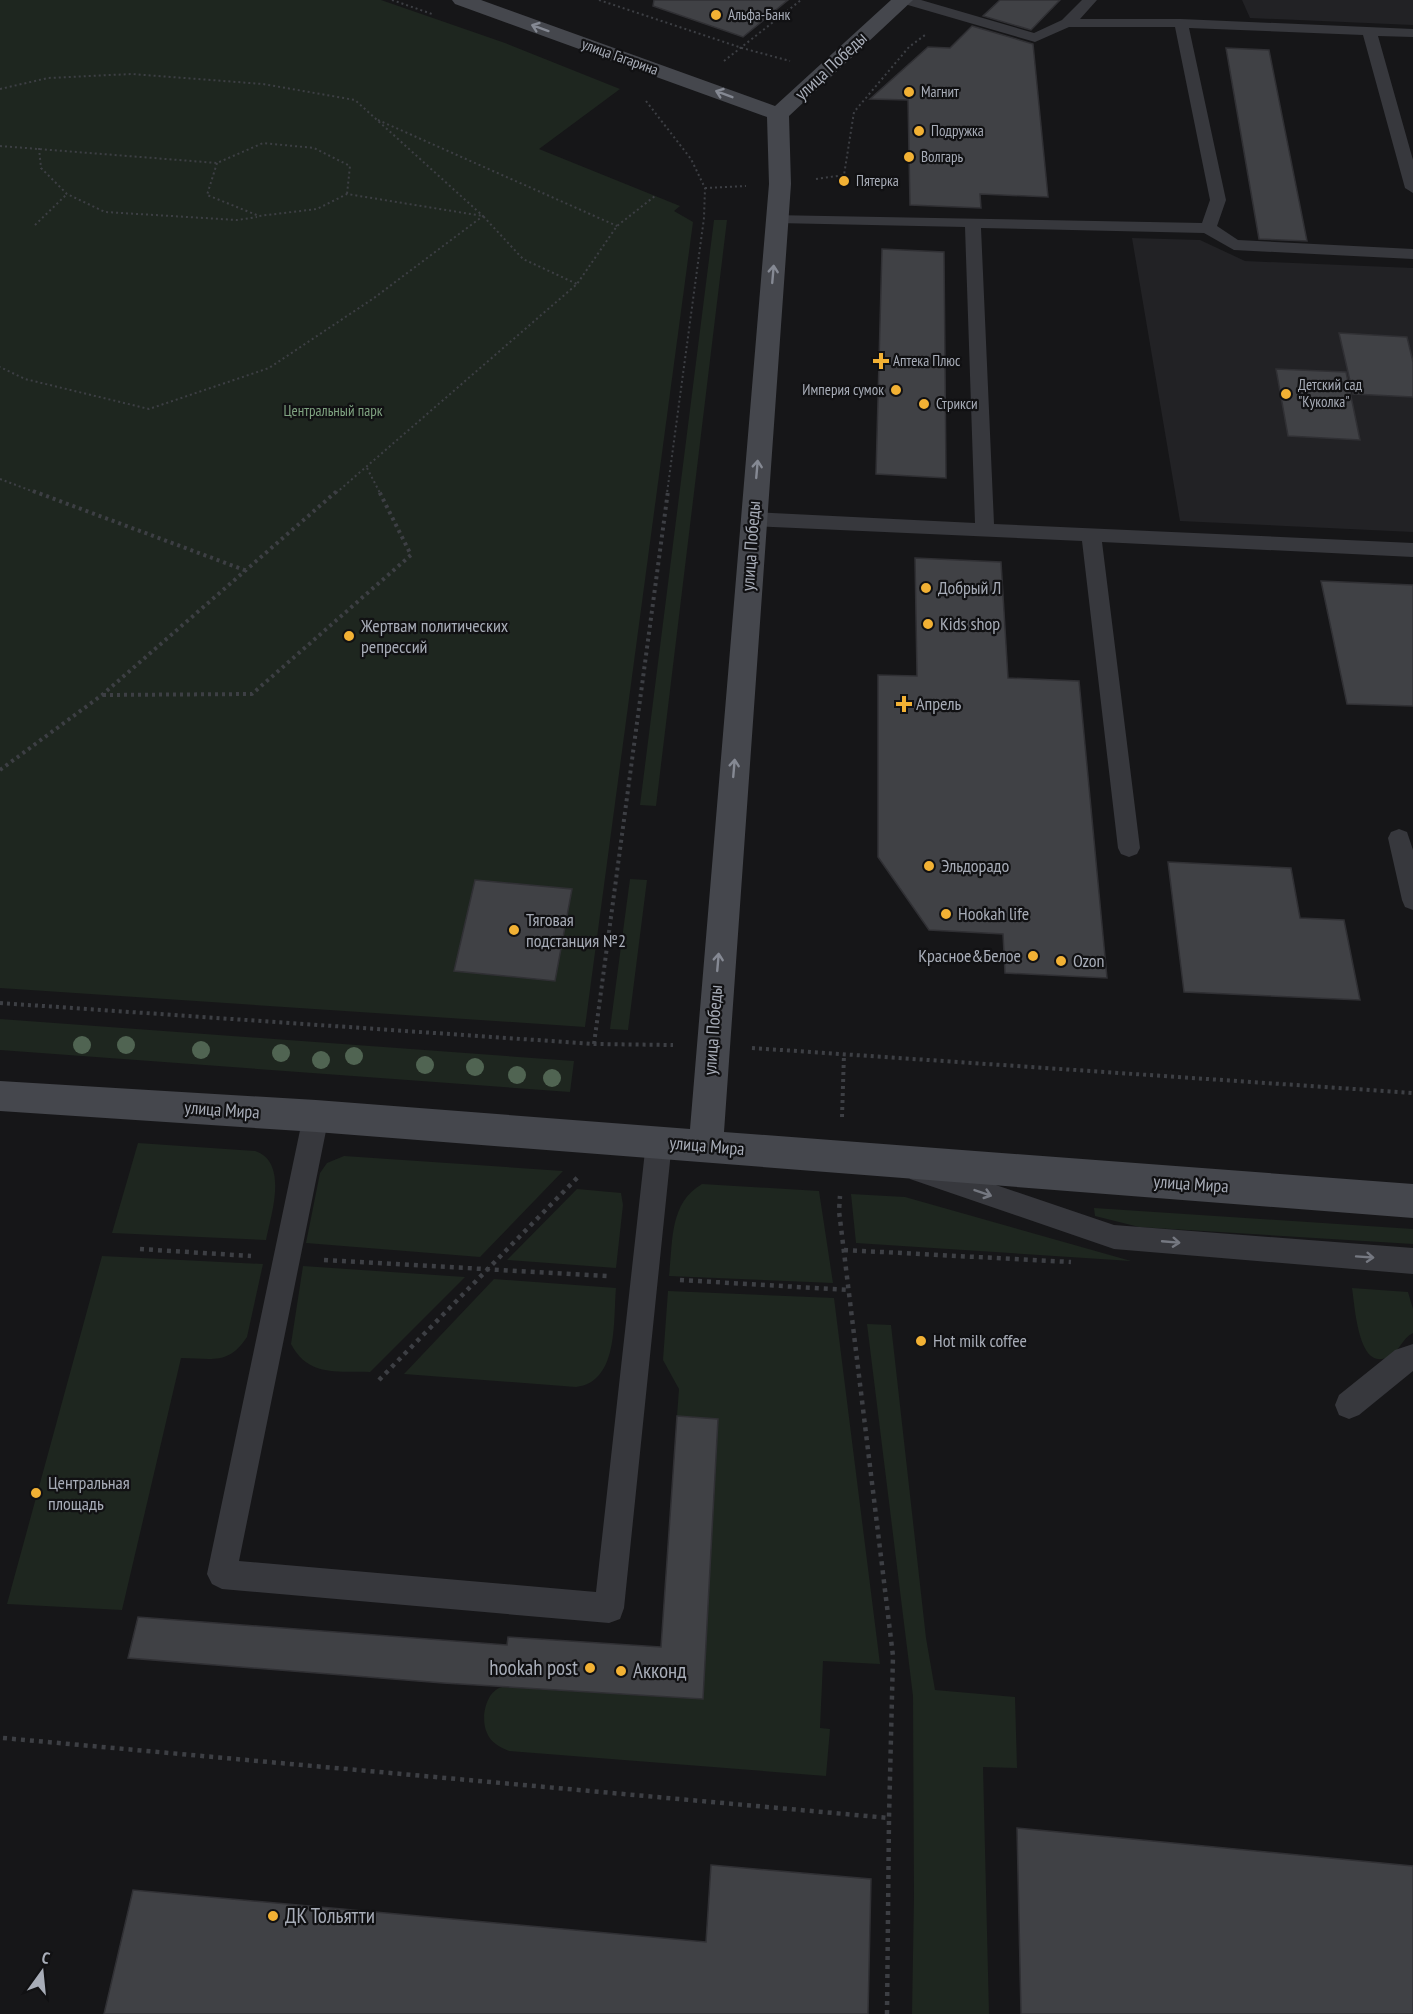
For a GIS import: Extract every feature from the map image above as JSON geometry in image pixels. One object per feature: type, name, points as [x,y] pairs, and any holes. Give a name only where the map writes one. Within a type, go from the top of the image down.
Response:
[{"type":"main road","name":"улица Гагарина","points":[[462,0],[778,114]]},
{"type":"main road","name":"улица Победы","points":[[706,1146],[780,184],[778,114],[905,0]]},
{"type":"main road","name":"улица Мира","points":[[0,1096],[316,1116],[1413,1202]]},
{"type":"lane","points":[[905,0],[1035,38],[1067,23],[1090,0]]},
{"type":"lane","points":[[1067,23],[1181,23],[1413,33]]},
{"type":"lane","points":[[1181,23],[1218,200],[1208,228]]},
{"type":"lane","points":[[1369,31],[1413,188]]},
{"type":"lane","points":[[777,218],[1208,228],[1234,245],[1413,254]]},
{"type":"lane","points":[[973,223],[985,530]]},
{"type":"lane","points":[[753,519],[1413,550]]},
{"type":"lane","points":[[1091,535],[1129,848]]},
{"type":"lane","points":[[1399,838],[1413,900]]},
{"type":"lane","points":[[316,1116],[222,1574],[609,1608],[659,1142]]},
{"type":"lane","points":[[888,1161],[1114,1237],[1413,1261]]},
{"type":"lane","points":[[1348,1405],[1405,1360],[1413,1357]]},
{"type":"path","points":[[392,0],[436,16]]},
{"type":"path","points":[[599,0],[742,48]]},
{"type":"path","points":[[718,66],[801,0]]},
{"type":"path","points":[[843,175],[854,112],[909,47],[951,14]]},
{"type":"path","points":[[0,89],[48,78],[132,74],[262,84],[355,100],[483,216],[522,259],[577,284]]},
{"type":"path","points":[[594,1044],[704,218],[705,188],[691,159],[644,98]]},
{"type":"path","points":[[374,119],[616,226]]},
{"type":"path","points":[[0,146],[218,163],[263,143],[314,148],[350,166],[347,194]]},
{"type":"path","points":[[39,148],[41,168],[67,194],[105,212],[237,220],[317,209],[347,194],[483,216]]},
{"type":"path","points":[[218,163],[207,195],[259,216]]},
{"type":"path","points":[[35,225],[67,194]]},
{"type":"path","points":[[0,770],[102,695],[577,284],[616,226],[655,196]]},
{"type":"path","points":[[0,367],[25,379],[149,409],[269,368],[374,298],[483,216]]},
{"type":"path","points":[[102,695],[252,694],[411,555],[367,468]]},
{"type":"path","points":[[0,479],[247,571]]},
{"type":"path","points":[[379,1380],[580,1174]]},
{"type":"path","points":[[140,1249],[849,1290]]},
{"type":"path","points":[[887,2014],[889,1818]]},
{"type":"shaded area","points":[[1242,0],[1413,0],[1413,25],[1250,18]]},
{"type":"shaded area","name":"Детский сад \"Куколка\"","points":[[1132,238],[1200,240],[1245,261],[1413,268],[1413,532],[1180,521]]},
{"type":"green space","name":"Центральный парк","points":[[0,0],[381,0],[505,43],[620,89],[539,149],[680,206],[674,211],[693,222],[585,1027],[0,988]]},
{"type":"green space","points":[[714,220],[727,220],[656,806],[640,805]]},
{"type":"green space","points":[[630,879],[647,880],[628,1030],[610,1029]]},
{"type":"green space","points":[[0,1019],[574,1061],[570,1092],[0,1050]]},
{"type":"green space","points":[[138,1143],[255,1151],[265,1157],[272,1166],[275,1177],[274,1204],[266,1240],[112,1233]]},
{"type":"green space","points":[[344,1156],[563,1171],[480,1257],[306,1243],[320,1173],[327,1163]]},
{"type":"green space","points":[[702,1184],[819,1191],[833,1283],[669,1276],[672,1237],[678,1212],[691,1192]]},
{"type":"green space","points":[[577,1189],[621,1193],[623,1205],[616,1268],[507,1260]]},
{"type":"green space","points":[[851,1194],[905,1197],[1131,1261],[856,1243]]},
{"type":"green space","points":[[1094,1208],[1413,1229],[1413,1244],[1139,1227],[1095,1216]]},
{"type":"green space","points":[[102,1256],[263,1264],[247,1337],[233,1353],[226,1356],[210,1359],[181,1358],[122,1610],[7,1604]]},
{"type":"green space","points":[[303,1266],[465,1277],[370,1372],[335,1371],[315,1367],[306,1362],[291,1344]]},
{"type":"green space","points":[[494,1279],[616,1288],[611,1348],[600,1374],[590,1383],[576,1387],[404,1374]]},
{"type":"green space","points":[[1352,1288],[1408,1292],[1413,1309],[1413,1333],[1390,1356],[1379,1359],[1371,1356],[1365,1347],[1360,1336]]},
{"type":"green space","points":[[668,1291],[834,1298],[880,1664],[823,1661],[820,1728],[830,1729],[826,1776],[509,1751],[493,1742],[485,1727],[484,1713],[488,1699],[502,1687],[703,1699],[718,1420],[677,1416],[679,1389],[663,1360]]},
{"type":"green space","points":[[867,1324],[891,1325],[926,1638],[935,1690],[1015,1697],[1017,1768],[983,1767],[989,2014],[912,2014],[913,1696]]},
{"type":"building","points":[[654,0],[788,0],[743,37],[653,6]]},
{"type":"building","points":[[1000,0],[1060,0],[1031,30],[983,16]]},
{"type":"building","points":[[972,26],[1033,44],[1048,197],[980,194],[981,208],[910,205],[908,100],[870,99],[928,47],[950,48]]},
{"type":"building","points":[[1226,48],[1269,50],[1307,241],[1259,239]]},
{"type":"building","points":[[882,249],[944,252],[946,478],[876,474]]},
{"type":"building","points":[[1339,333],[1407,337],[1413,362],[1413,397],[1353,394]]},
{"type":"building","points":[[1276,369],[1346,372],[1360,440],[1288,436]]},
{"type":"building","points":[[915,558],[1001,562],[1008,678],[1079,681],[1107,978],[1005,973],[1003,934],[929,930],[878,857],[878,675],[917,676]]},
{"type":"building","points":[[1321,581],[1413,585],[1413,706],[1347,704]]},
{"type":"building","points":[[1168,862],[1291,868],[1300,918],[1344,920],[1360,1000],[1184,992]]},
{"type":"building","name":"Тяговая подстанция №2","points":[[475,880],[572,889],[555,981],[454,971]]},
{"type":"building","points":[[677,1416],[718,1419],[703,1699],[443,1683],[128,1658],[138,1617],[507,1645],[508,1637],[661,1647]]},
{"type":"building","points":[[1017,1828],[1413,1866],[1413,2014],[1021,2014]]},
{"type":"building","name":"ДК Тольятти","points":[[711,1865],[871,1879],[868,2014],[104,2014],[133,1890],[706,1942]]},
{"type":"place","name":"Альфа-Банк","points":[[716,15]]},
{"type":"place","name":"Магнит","points":[[909,92]]},
{"type":"place","name":"Подружка","points":[[919,131]]},
{"type":"place","name":"Волгарь","points":[[909,157]]},
{"type":"place","name":"Пятерка","points":[[844,181]]},
{"type":"place","name":"Аптека Плюс","points":[[881,361]]},
{"type":"place","name":"Империя сумок","points":[[896,390]]},
{"type":"place","name":"Детский сад \"Куколка\"","points":[[1286,394]]},
{"type":"place","name":"Стрикси","points":[[924,404]]},
{"type":"place","name":"Добрый Л","points":[[926,588]]},
{"type":"place","name":"Kids shop","points":[[928,624]]},
{"type":"place","name":"Жертвам политических репрессий","points":[[349,636]]},
{"type":"place","name":"Апрель","points":[[904,704]]},
{"type":"place","name":"Эльдорадо","points":[[929,866]]},
{"type":"place","name":"Hookah life","points":[[946,914]]},
{"type":"place","name":"Тяговая подстанция №2","points":[[514,930]]},
{"type":"place","name":"Красное&Белое","points":[[1033,956]]},
{"type":"place","name":"Ozon","points":[[1061,961]]},
{"type":"place","name":"Hot milk coffee","points":[[921,1341]]},
{"type":"place","name":"Центральная площадь","points":[[36,1493]]},
{"type":"place","name":"hookah post","points":[[590,1668]]},
{"type":"place","name":"Акконд","points":[[621,1671]]},
{"type":"place","name":"ДК Тольятти","points":[[273,1916]]}]
